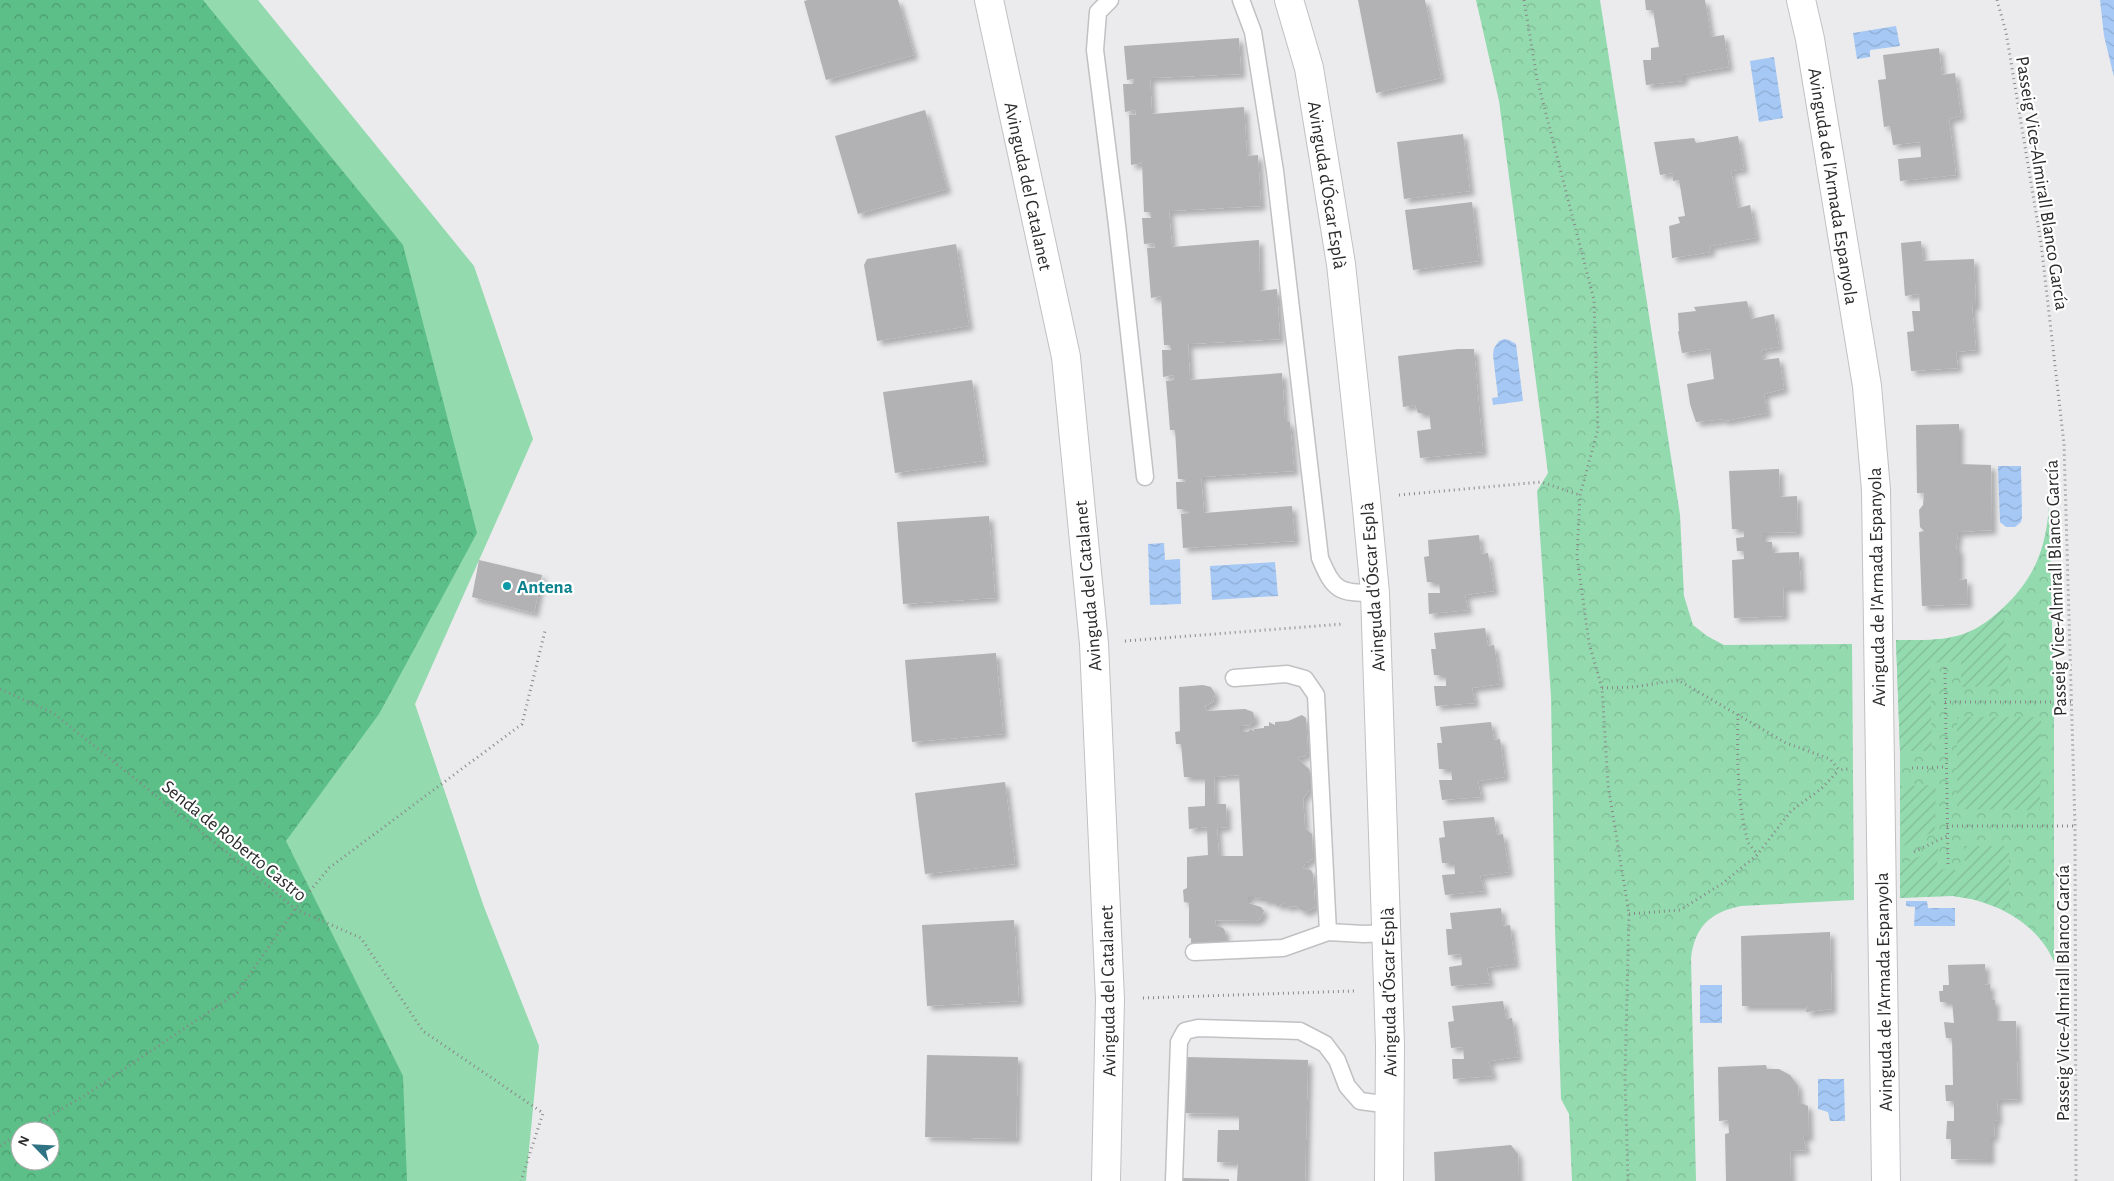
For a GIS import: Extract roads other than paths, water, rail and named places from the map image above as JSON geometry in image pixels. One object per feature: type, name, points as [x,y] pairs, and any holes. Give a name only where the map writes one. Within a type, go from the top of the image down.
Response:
[{"type":"street","name":"Avinguda del Catalanet","points":[[989,0],[1066,357],[1094,644],[1110,999],[1106,1181]]},
{"type":"street","name":"Avinguda d'Óscar Esplà","points":[[1289,0],[1309,68],[1341,264],[1375,592],[1388,933],[1389,1181]]},
{"type":"street","name":"Avinguda de l'Armada Espanyola","points":[[1800,0],[1810,39],[1867,386],[1876,490],[1886,1181]]},
{"type":"lane","points":[[1110,0],[1098,12],[1095,50],[1145,476]]},
{"type":"lane","points":[[1241,0],[1253,32],[1275,171],[1320,558],[1330,582],[1341,590],[1354,593],[1375,592]]},
{"type":"lane","points":[[1234,678],[1287,674],[1305,679],[1316,695],[1328,932]]},
{"type":"lane","points":[[1194,952],[1283,948],[1328,932],[1388,933]]},
{"type":"lane","points":[[1174,1181],[1179,1042],[1185,1031],[1198,1028],[1300,1031],[1325,1044],[1337,1060],[1347,1086],[1360,1101],[1390,1105]]},
{"type":"water","points":[[2100,0],[2114,0],[2114,77],[2104,36]]},
{"type":"water","points":[[1896,26],[1900,46],[1870,50],[1870,57],[1857,59],[1853,33]]},
{"type":"water","points":[[1774,57],[1783,118],[1759,122],[1750,61]]},
{"type":"water","points":[[1504,339],[1516,344],[1523,401],[1493,405],[1492,398],[1498,397],[1493,355],[1494,348],[1499,341]]},
{"type":"water","points":[[1998,466],[2021,466],[2022,517],[2021,522],[2015,527],[2006,527],[2000,522]]},
{"type":"water","points":[[1164,543],[1165,560],[1180,559],[1181,604],[1150,605],[1148,544]]},
{"type":"water","points":[[1275,562],[1278,596],[1212,600],[1210,566]]},
{"type":"water","points":[[1906,901],[1927,901],[1928,908],[1955,908],[1955,926],[1914,926],[1915,907],[1906,906]]},
{"type":"water","points":[[1700,985],[1722,985],[1722,1023],[1700,1023]]},
{"type":"water","points":[[1818,1079],[1844,1079],[1845,1121],[1830,1121],[1828,1112],[1818,1109]]},
{"type":"place","name":"Antena","points":[[507,586]]}]
